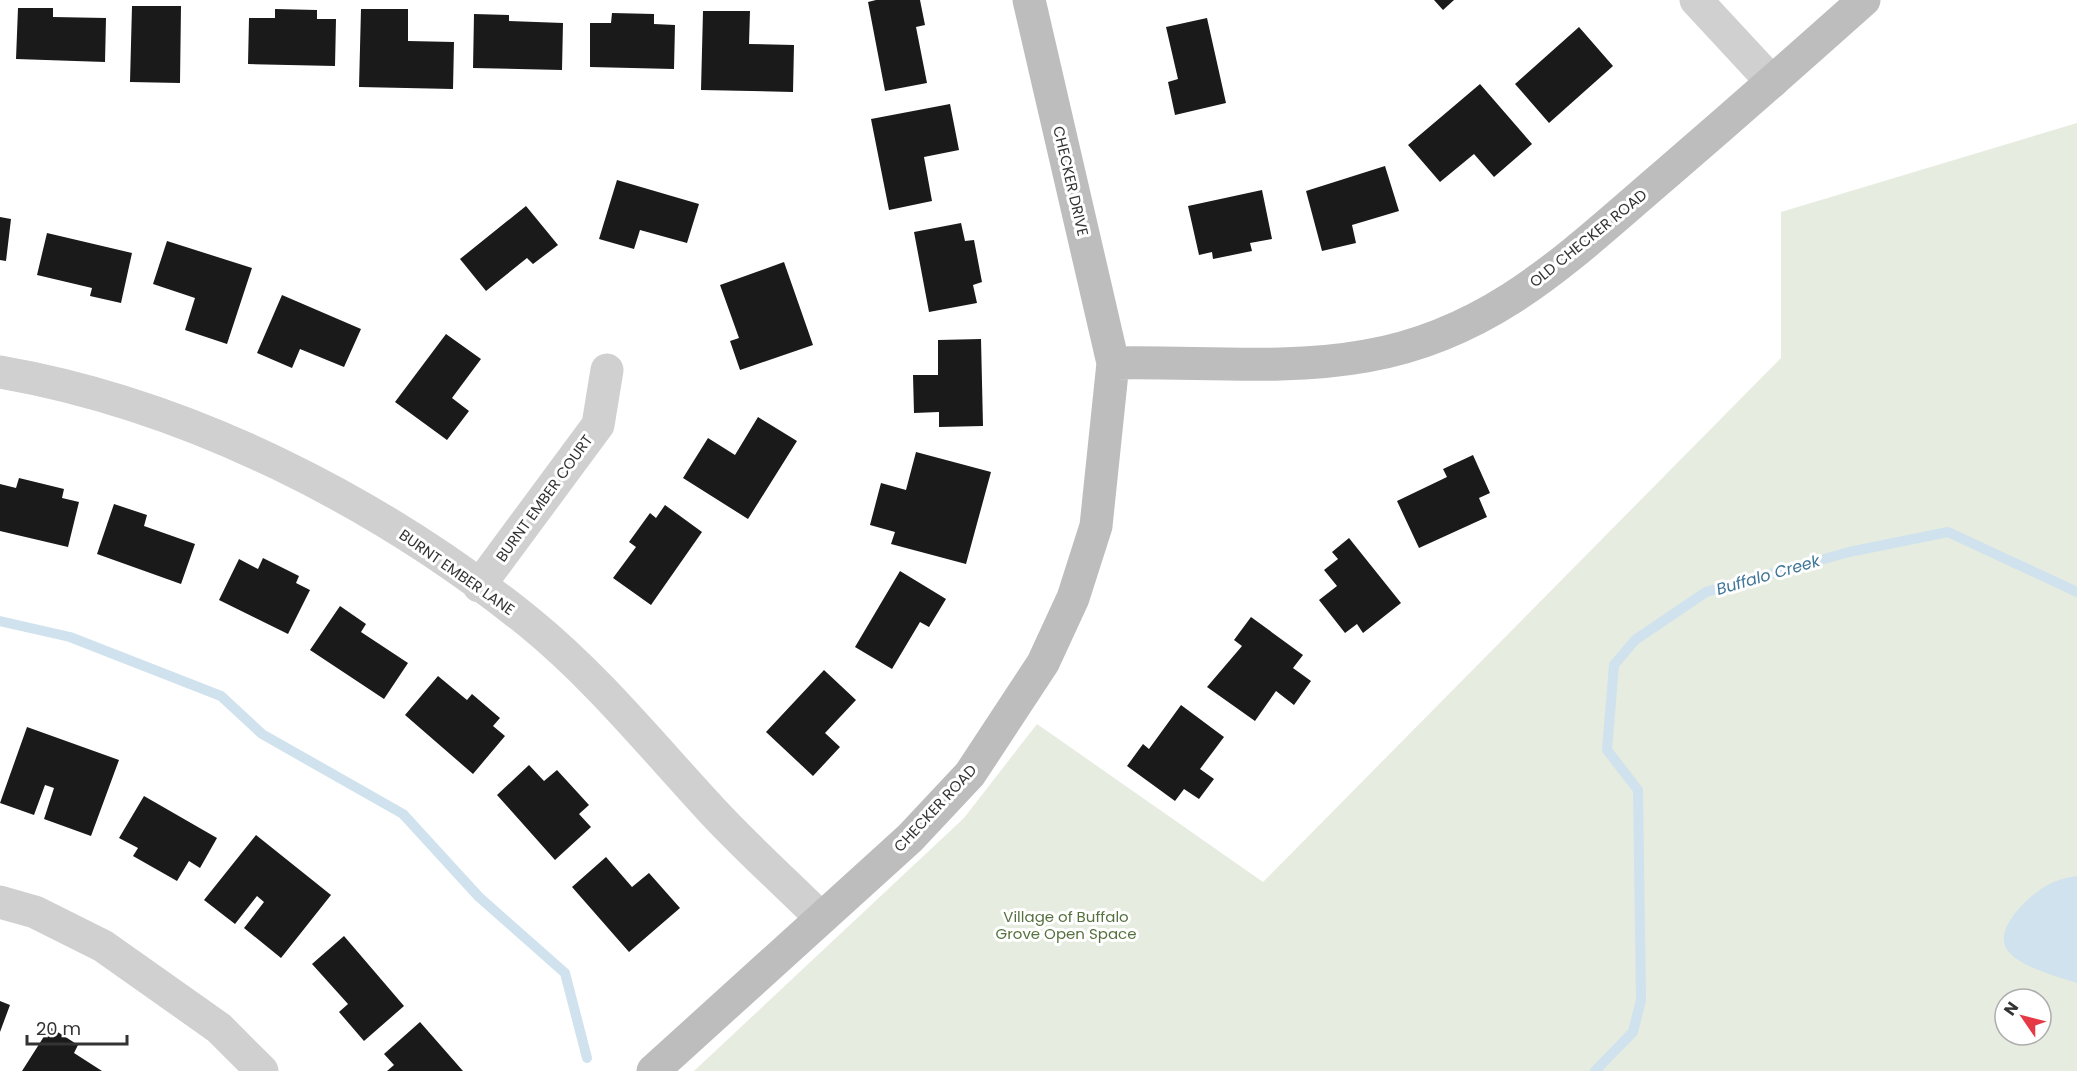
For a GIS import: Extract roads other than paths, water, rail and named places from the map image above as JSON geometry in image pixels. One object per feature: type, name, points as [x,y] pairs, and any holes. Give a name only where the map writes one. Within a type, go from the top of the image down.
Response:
[{"type":"street","name":"CHECKER DRIVE","points":[[1029,0],[1113,363]]},
{"type":"street","points":[[1696,0],[1772,82]]},
{"type":"street","name":"OLD CHECKER ROAD","points":[[1113,363],[1300,362],[1366,356],[1426,341],[1484,317],[1549,275],[1864,0]]},
{"type":"street","name":"CHECKER ROAD","points":[[653,1071],[910,838],[970,774],[1042,663],[1073,598],[1096,526],[1113,363]]},
{"type":"street","name":"BURNT EMBER COURT","points":[[479,586],[598,425],[607,370]]},
{"type":"street","name":"BURNT EMBER LANE","points":[[0,372],[51,381],[173,420],[294,470],[423,545],[530,623],[596,682],[709,807],[821,918]]},
{"type":"street","points":[[0,903],[35,912],[103,946],[219,1029],[262,1071]]},
{"type":"water","points":[[2077,876],[2077,983],[2038,970],[2019,960],[2006,948],[2004,939],[2011,919],[2027,900],[2054,882]]},
{"type":"waterway","name":"Buffalo Creek","points":[[1595,1071],[1633,1032],[1641,1000],[1638,790],[1607,750],[1614,665],[1635,640],[1706,592],[1849,552],[1948,532],[2077,592]]},
{"type":"waterway","points":[[0,621],[70,637],[221,696],[262,734],[403,814],[479,897],[565,973],[587,1058]]},
{"type":"park label","name":"Village of Buffalo Grove Open Space","points":[[1066,924]]}]
